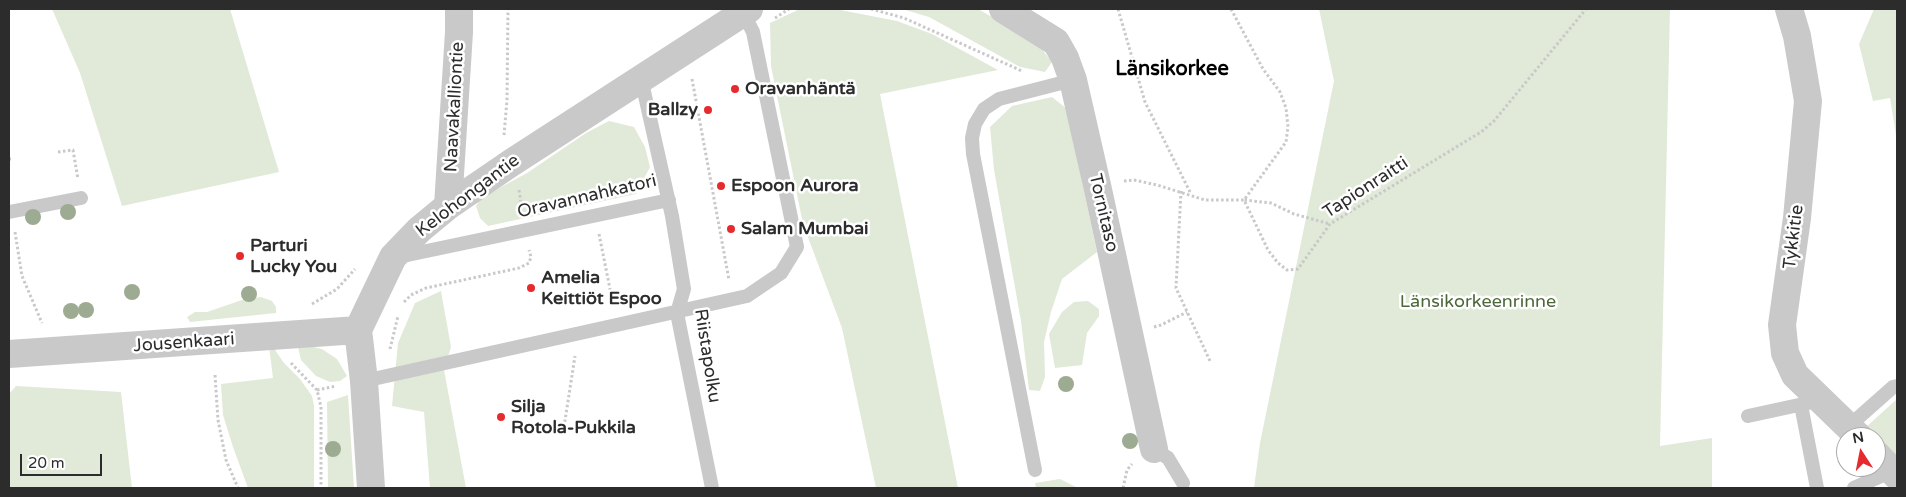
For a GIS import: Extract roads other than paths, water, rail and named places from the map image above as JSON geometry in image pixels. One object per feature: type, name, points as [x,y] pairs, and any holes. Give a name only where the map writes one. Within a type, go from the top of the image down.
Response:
[{"type":"street","name":"Naavakalliontie","points":[[448,206],[459,9]]},
{"type":"street","name":"Tornitaso","points":[[1003,9],[1056,42],[1065,58],[1062,83],[1097,185],[1154,449]]},
{"type":"street","name":"Tykkitie","points":[[1789,9],[1798,36],[1808,101],[1797,218],[1782,325],[1785,353],[1794,375],[1811,403],[1847,427]]},
{"type":"street","name":"Kelohongantie","points":[[358,330],[393,257],[419,230],[506,155],[641,78],[746,11]]},
{"type":"street","name":"Jousenkaari","points":[[9,354],[358,330]]},
{"type":"street","points":[[358,330],[374,379],[371,488]]},
{"type":"lane","points":[[374,379],[733,300],[747,296],[781,273],[797,247],[753,32],[746,11]]},
{"type":"lane","name":"Oravannahkatori","points":[[393,257],[668,200],[641,78]]},
{"type":"lane","points":[[1035,470],[972,154],[972,138],[976,124],[984,109],[999,99],[1062,83]]},
{"type":"lane","points":[[10,212],[80,198]]},
{"type":"lane","name":"Riistapolku","points":[[668,200],[684,289],[678,313],[712,488]]},
{"type":"lane","points":[[1858,427],[1893,387],[1897,386]]},
{"type":"lane","points":[[1748,416],[1811,403],[1817,488]]},
{"type":"lane","points":[[1154,449],[1168,458],[1184,484]]},
{"type":"lane","points":[[1854,488],[1888,467]]},
{"type":"place","name":"Oravanhäntä","points":[[735,89]]},
{"type":"place","name":"Ballzy","points":[[708,110]]},
{"type":"place","name":"Espoon Aurora","points":[[721,186]]},
{"type":"place","name":"Salam Mumbai","points":[[731,229]]},
{"type":"place","name":"Parturi Lucky You","points":[[240,256]]},
{"type":"place","name":"Amelia Keittiöt Espoo","points":[[531,288]]},
{"type":"place","name":"Silja Rotola-Pukkila","points":[[501,417]]},
{"type":"district","name":"Länsikorkee","points":[[1172,70]]},
{"type":"park label","name":"Länsikorkeenrinne","points":[[1478,302]]}]
